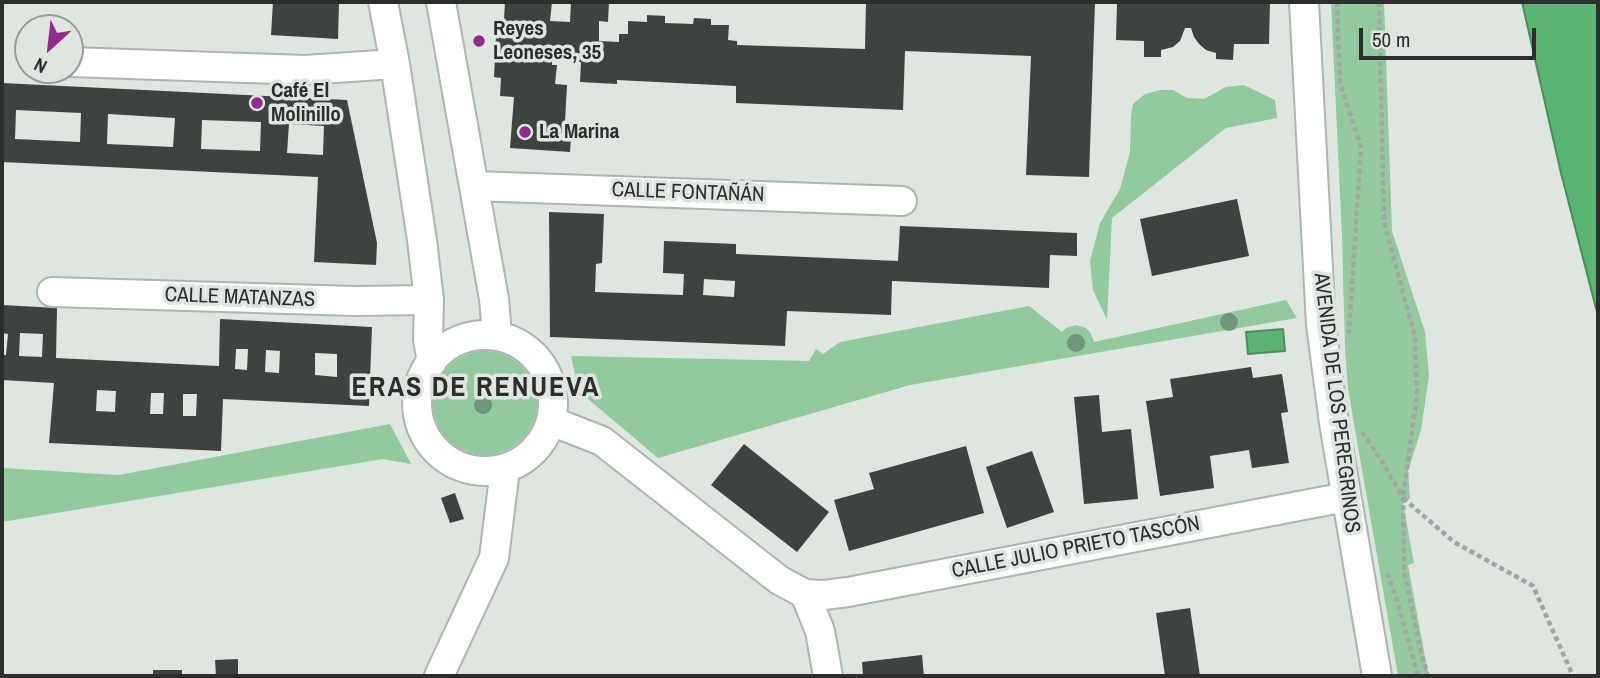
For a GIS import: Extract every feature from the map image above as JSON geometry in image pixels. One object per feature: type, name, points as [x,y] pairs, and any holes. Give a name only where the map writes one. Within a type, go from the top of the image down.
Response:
[{"type":"street","points":[[383,2],[422,240],[429,300],[428,340],[432,362]]},
{"type":"street","points":[[441,2],[495,299],[497,335]]},
{"type":"street","name":"AVENIDA DE LOS PEREGRINOS","points":[[1304,2],[1321,326],[1334,423],[1377,676]]},
{"type":"street","points":[[84,63],[304,71],[395,64]]},
{"type":"street","name":"CALLE FONTAÑÁN","points":[[474,186],[902,201]]},
{"type":"street","name":"CALLE MATANZAS","points":[[52,292],[355,301],[429,300]]},
{"type":"street","points":[[479,335],[497,335],[519,341],[547,371],[552,398],[551,421],[538,445],[523,458],[505,469],[477,472],[453,464],[434,447],[422,428],[415,404],[421,380],[432,362],[447,346],[479,335]]},
{"type":"street","points":[[551,421],[602,441],[779,580],[806,594],[820,631],[828,676]]},
{"type":"street","points":[[439,676],[494,558],[505,469]]},
{"type":"street","name":"CALLE JULIO PRIETO TASCÓN","points":[[806,594],[848,592],[1346,496]]},
{"type":"path","points":[[1338,2],[1340,83],[1361,147],[1349,338]]},
{"type":"path","points":[[1379,2],[1384,222],[1415,337],[1417,394],[1403,498],[1404,570],[1428,676]]},
{"type":"path","points":[[1355,426],[1380,458],[1403,498],[1454,542],[1533,586],[1573,676]]},
{"type":"path","points":[[1362,432],[1364,445]]},
{"type":"path","points":[[1389,594],[1384,567],[1396,597],[1418,676]]},
{"type":"shaded area","points":[[1331,2],[1384,2],[1392,231],[1425,332],[1429,376],[1421,430],[1408,471],[1410,498],[1403,504],[1414,563],[1408,565],[1430,676],[1398,676],[1348,389]]},
{"type":"shaded area","points":[[1522,2],[1598,2],[1598,316],[1561,173]]},
{"type":"shaded area","points":[[1244,85],[1275,100],[1277,118],[1226,128],[1112,218],[1107,320],[1093,290],[1090,261],[1100,223],[1120,189],[1130,152],[1133,104],[1145,94],[1160,90],[1173,90],[1187,98],[1204,99],[1226,87]]},
{"type":"shaded area","points":[[1286,300],[1297,318],[910,385],[658,458],[588,399],[576,379],[571,356],[809,361],[816,349],[823,354],[840,342],[1029,306],[1062,332],[1076,325],[1086,328],[1094,342]]},
{"type":"shaded area","points":[[1283,329],[1285,351],[1248,354],[1246,332]]},
{"type":"shaded area","points":[[485,351],[505,355],[522,366],[533,383],[537,403],[533,423],[522,440],[505,451],[485,455],[465,451],[448,440],[437,423],[433,403],[437,383],[448,366],[465,355]]},
{"type":"shaded area","points":[[390,424],[411,464],[383,459],[2,522],[2,468],[119,475]]},
{"type":"building","points":[[273,2],[339,2],[338,39],[271,35]]},
{"type":"building","points":[[505,2],[552,2],[550,21],[570,22],[571,2],[609,2],[608,22],[599,21],[599,41],[619,42],[619,34],[628,34],[628,21],[647,22],[647,15],[665,16],[665,23],[693,24],[694,18],[711,19],[711,25],[729,25],[728,40],[737,41],[737,45],[865,49],[866,2],[1095,2],[1089,177],[1026,175],[1031,56],[905,51],[903,110],[736,103],[736,86],[617,80],[617,84],[580,82],[581,62],[568,61],[568,54],[552,53],[552,65],[557,65],[555,84],[567,85],[565,122],[572,122],[570,152],[510,148],[514,97],[500,96],[501,78],[494,77],[496,37],[503,37]]},
{"type":"building","points":[[1117,2],[1270,2],[1269,44],[1234,44],[1233,60],[1216,59],[1216,53],[1199,44],[1191,28],[1185,28],[1180,41],[1173,47],[1161,50],[1161,57],[1144,57],[1144,41],[1116,40]]},
{"type":"building","points":[[2,83],[347,100],[377,243],[376,265],[314,262],[318,177],[2,162]],"holes":[[[16,110],[81,113],[80,142],[15,139]],[[108,114],[175,118],[173,147],[107,144]],[[202,120],[261,122],[260,151],[201,149]],[[289,124],[324,126],[323,155],[287,153]]]},
{"type":"building","points":[[1237,199],[1249,256],[1152,276],[1140,219]]},
{"type":"building","points":[[549,212],[604,214],[602,263],[596,264],[595,292],[683,295],[684,274],[663,273],[664,241],[736,244],[736,254],[898,261],[900,226],[1077,233],[1077,256],[1050,255],[1049,288],[892,281],[891,315],[787,311],[785,346],[550,337]],"holes":[[[704,279],[735,281],[734,297],[703,295]]]},
{"type":"building","points":[[2,305],[57,308],[56,358],[219,366],[220,319],[372,327],[369,406],[223,399],[221,451],[49,443],[54,383],[2,380],[2,355],[6,355],[8,334],[2,333]],"holes":[[[20,333],[43,334],[42,357],[19,356]],[[236,349],[248,349],[247,370],[235,369]],[[266,350],[280,351],[279,373],[265,372]],[[315,353],[337,354],[337,377],[315,375]],[[97,390],[116,391],[115,412],[96,411]],[[151,393],[164,393],[163,414],[150,414]],[[183,394],[197,394],[196,416],[183,416]]]},
{"type":"building","points":[[1251,367],[1253,378],[1282,374],[1288,412],[1281,413],[1289,463],[1252,468],[1249,450],[1210,456],[1214,488],[1160,496],[1146,401],[1173,397],[1170,379]]},
{"type":"building","points":[[1099,395],[1102,432],[1131,429],[1138,499],[1084,504],[1074,397]]},
{"type":"building","points":[[744,444],[829,512],[797,552],[711,485]]},
{"type":"building","points":[[966,446],[984,513],[849,551],[834,500],[874,489],[869,473]]},
{"type":"building","points":[[1032,451],[1054,512],[1007,528],[986,467]]},
{"type":"building","points":[[455,493],[464,519],[450,523],[441,498]]},
{"type":"building","points":[[1190,608],[1200,676],[1165,676],[1156,613]]},
{"type":"building","points":[[922,655],[924,676],[863,676],[862,662]]},
{"type":"building","points":[[238,659],[238,676],[216,676],[215,660]]},
{"type":"building","points":[[153,670],[182,670],[182,676],[153,676]]},
{"type":"place","name":"Reyes Leoneses, 35","points":[[479,41]]},
{"type":"place","name":"Café El Molinillo","points":[[257,103]]},
{"type":"place","name":"La Marina","points":[[525,132]]},
{"type":"district","name":"ERAS DE RENUEVA","points":[[476,388]]}]
